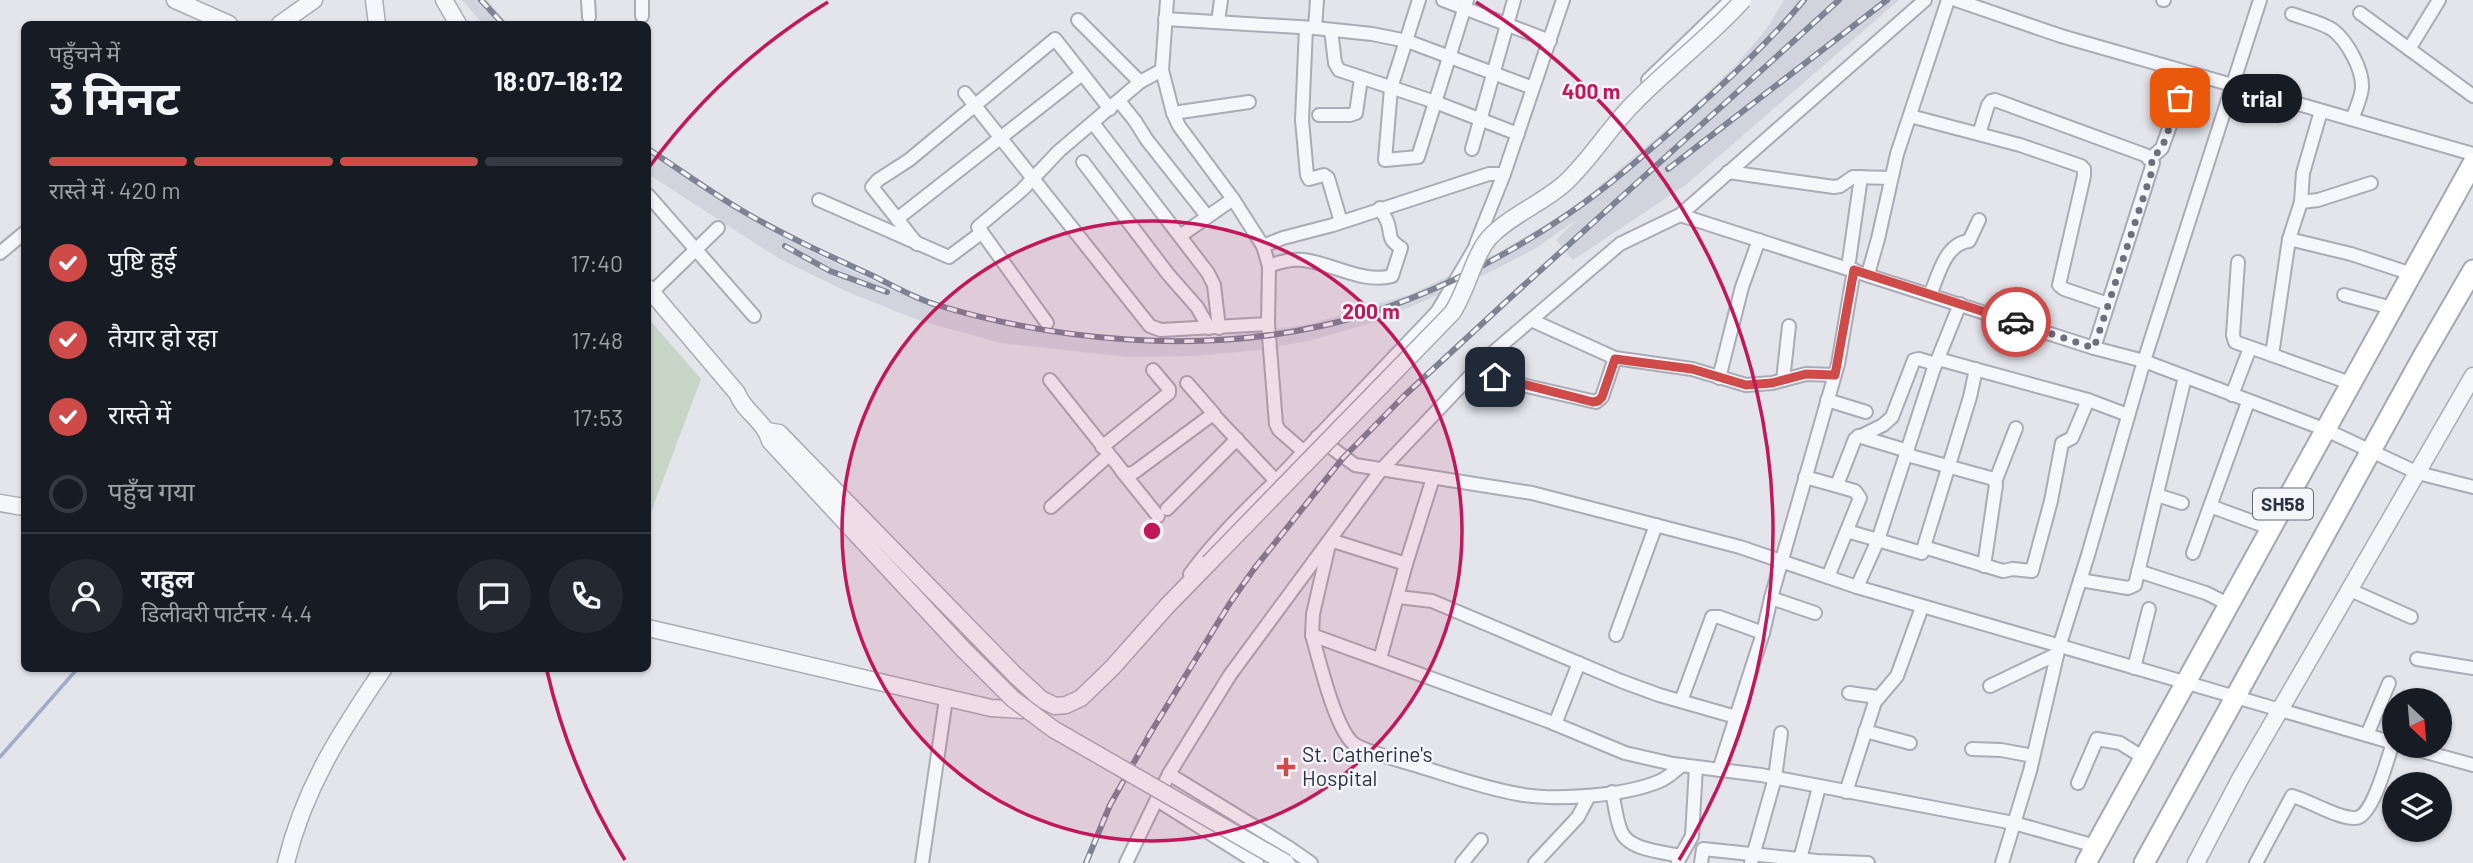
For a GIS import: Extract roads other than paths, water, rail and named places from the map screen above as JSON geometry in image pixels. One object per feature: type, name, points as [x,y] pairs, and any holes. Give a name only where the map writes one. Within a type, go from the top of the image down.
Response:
[{"type":"main road","name":"SH58","points":[[2090,855],[2473,163]]},
{"type":"main road","name":"SH58","points":[[2144,863],[2473,270]]},
{"type":"street","points":[[175,0],[222,21]]},
{"type":"street","points":[[374,0],[377,21]]},
{"type":"street","points":[[444,0],[456,21]]},
{"type":"street","points":[[589,0],[589,17]]},
{"type":"street","points":[[642,0],[642,16]]},
{"type":"street","points":[[1167,0],[1163,69],[1173,113],[1263,246],[1269,266],[1268,324],[1276,424],[1279,430],[1303,451]]},
{"type":"street","points":[[1218,22],[1221,0]]},
{"type":"street","points":[[1317,0],[1310,28],[1302,102],[1307,176],[1311,179],[1324,175],[1328,178],[1341,222]]},
{"type":"street","points":[[1419,0],[1391,88],[1385,160],[1418,157],[1466,3]]},
{"type":"street","points":[[1443,0],[1466,3],[1550,41]]},
{"type":"street","points":[[1472,149],[1514,0]]},
{"type":"street","points":[[1167,606],[1202,557],[1437,312],[1476,244],[1504,174],[1563,0]]},
{"type":"street","points":[[1476,244],[1498,221],[1555,184],[1660,68],[1725,9],[1731,0]]},
{"type":"street","points":[[768,431],[779,433],[947,607],[1041,699],[1055,706],[1066,705],[1081,698],[1112,668],[1167,606],[1452,313],[1490,236],[1567,181],[1631,106],[1743,0]]},
{"type":"street","points":[[1126,863],[1169,774],[1230,675],[1381,471],[1478,368],[1531,320],[1620,244],[1680,215],[1925,0]]},
{"type":"street","points":[[1868,274],[1884,217],[1891,178],[1948,0]]},
{"type":"street","points":[[1956,0],[2061,36],[2473,154]]},
{"type":"street","points":[[2002,863],[2033,756],[2058,651],[2144,361],[2260,0]]},
{"type":"street","points":[[2409,49],[2439,0]]},
{"type":"street","points":[[284,21],[311,2]]},
{"type":"street","points":[[307,21],[311,2]]},
{"type":"street","points":[[2360,13],[2473,96]]},
{"type":"street","points":[[2292,15],[2331,30],[2340,38],[2355,62],[2361,76],[2362,90],[2352,120]]},
{"type":"street","points":[[1165,19],[1372,34],[1406,41],[1449,55],[1533,88]]},
{"type":"street","points":[[1078,20],[1140,82]]},
{"type":"street","points":[[1331,30],[1336,66],[1361,78],[1435,102],[1518,134]]},
{"type":"street","points":[[917,244],[872,187],[878,180],[909,160],[1055,39],[1082,74],[1135,121],[1207,216]]},
{"type":"street","points":[[1047,323],[978,227],[1032,180],[1059,150],[1140,82],[1163,69]]},
{"type":"street","points":[[2151,159],[2162,148],[2189,73]]},
{"type":"street","points":[[897,219],[1082,74]]},
{"type":"street","points":[[1318,116],[1356,113],[1361,78]]},
{"type":"street","points":[[965,93],[1150,326],[1161,330],[1268,324]]},
{"type":"street","points":[[1979,134],[1988,105],[1995,100],[2151,159]]},
{"type":"street","points":[[1173,113],[1249,102]]},
{"type":"street","points":[[2272,355],[2289,239],[2301,202],[2303,173],[2321,111]]},
{"type":"street","points":[[1910,116],[2020,145],[2083,167],[2084,176],[2059,285],[2108,304]]},
{"type":"street","points":[[1093,122],[1208,273],[1214,285],[1214,328]]},
{"type":"street","points":[[2094,348],[2153,168],[2151,159]]},
{"type":"street","points":[[1083,162],[1168,274],[1214,328]]},
{"type":"street","points":[[1728,172],[1836,187],[1851,177],[1891,178]]},
{"type":"street","points":[[1263,246],[1489,174],[1504,174]]},
{"type":"street","points":[[1719,770],[1763,633],[1781,560],[1835,375],[1861,177]]},
{"type":"street","points":[[2301,202],[2318,200],[2371,183]]},
{"type":"street","points":[[651,198],[754,316]]},
{"type":"street","points":[[1180,236],[1233,199]]},
{"type":"street","points":[[819,200],[949,257],[981,233]]},
{"type":"street","points":[[1269,266],[1302,260],[1366,276],[1392,276],[1401,248],[1390,240],[1389,226],[1380,208]]},
{"type":"street","points":[[1680,215],[2094,348],[2144,361],[2324,429],[2418,473],[2473,487]]},
{"type":"street","points":[[1930,295],[1949,251],[1959,242],[1969,241],[1979,220]]},
{"type":"street","points":[[651,292],[718,228]]},
{"type":"street","points":[[0,253],[21,236]]},
{"type":"street","points":[[2289,239],[2351,254],[2412,274]]},
{"type":"street","points":[[1719,377],[1742,287],[1759,240]]},
{"type":"street","points":[[2238,262],[2233,335],[2235,342],[2350,383]]},
{"type":"street","points":[[2344,295],[2392,308]]},
{"type":"street","points":[[651,296],[737,393],[741,403],[768,431],[770,441],[962,649],[1013,699],[1053,729],[1286,863]]},
{"type":"street","points":[[1857,587],[1878,540],[1937,362],[1960,304]]},
{"type":"street","points":[[1531,320],[1615,359],[1692,369],[1746,385],[1806,374],[1835,375]]},
{"type":"street","points":[[1783,380],[1789,326]]},
{"type":"street","points":[[2232,395],[2250,348]]},
{"type":"street","points":[[1478,368],[1505,381],[1596,402],[1602,397],[1615,359]]},
{"type":"street","points":[[1837,485],[1858,436],[1883,425],[1892,417],[1914,360],[1976,369],[2088,400],[2128,415]]},
{"type":"street","points":[[1847,531],[1922,553],[1970,397],[1976,369]]},
{"type":"street","points":[[1051,507],[1169,393],[1169,388],[1153,370]]},
{"type":"street","points":[[2196,863],[2240,779],[2473,376]]},
{"type":"street","points":[[2080,580],[2132,588],[2135,586],[2185,377]]},
{"type":"street","points":[[1050,380],[1121,470],[1162,512],[1237,439]]},
{"type":"street","points":[[1187,383],[1276,481]]},
{"type":"street","points":[[1827,400],[1866,412]]},
{"type":"street","points":[[1924,547],[2003,571],[2033,570],[2051,501],[2062,443],[2073,438],[2088,400]]},
{"type":"street","points":[[2193,553],[2248,402]]},
{"type":"street","points":[[1121,470],[1131,474],[1208,415],[1214,415]]},
{"type":"street","points":[[1984,566],[1995,482],[2016,428]]},
{"type":"street","points":[[1858,436],[1949,467],[1992,478],[1995,482]]},
{"type":"street","points":[[1317,437],[1355,466],[1532,493],[1656,525],[1781,560],[2058,651],[2186,682],[2382,738]]},
{"type":"street","points":[[1805,477],[1855,491],[1860,498],[1828,577]]},
{"type":"street","points":[[1380,659],[1433,478]]},
{"type":"street","points":[[2157,495],[2182,503]]},
{"type":"street","points":[[0,503],[21,506]]},
{"type":"street","points":[[2210,506],[2270,528]]},
{"type":"street","points":[[1616,635],[1656,525]]},
{"type":"street","points":[[1330,540],[1406,564]]},
{"type":"street","points":[[1330,540],[1313,614],[1312,635],[1336,714],[1354,744],[1434,771],[1519,794],[1589,796],[1612,792],[1662,780],[1682,765]]},
{"type":"street","points":[[2138,570],[2206,593],[2228,604]]},
{"type":"street","points":[[2350,590],[2410,617]]},
{"type":"street","points":[[1398,597],[1432,601],[1621,681],[1736,717]]},
{"type":"street","points":[[1771,598],[1815,614]]},
{"type":"street","points":[[1846,792],[1877,697],[1897,676],[1922,607]]},
{"type":"street","points":[[2134,668],[2149,609]]},
{"type":"street","points":[[1682,701],[1712,617],[1763,633]]},
{"type":"street","points":[[651,629],[946,699],[1022,710],[1041,699]]},
{"type":"street","points":[[1312,635],[1625,752],[1682,765],[1775,778],[2014,823],[2090,855]]},
{"type":"street","points":[[1990,686],[2058,651]]},
{"type":"street","points":[[2417,659],[2473,668]]},
{"type":"street","points":[[1555,724],[1578,663]]},
{"type":"street","points":[[286,863],[304,805],[339,733],[381,672]]},
{"type":"street","points":[[2367,734],[2389,683]]},
{"type":"street","points":[[1849,693],[1877,697]]},
{"type":"street","points":[[922,863],[946,699]]},
{"type":"street","points":[[1865,731],[1910,743]]},
{"type":"street","points":[[1752,859],[1775,778],[1781,733]]},
{"type":"street","points":[[2078,783],[2097,739],[2120,743],[2144,758]]},
{"type":"street","points":[[1972,749],[2001,750],[2033,756]]},
{"type":"street","points":[[2257,863],[2291,797],[2349,817],[2364,816],[2371,805],[2388,758]]},
{"type":"street","points":[[2448,758],[2473,765]]},
{"type":"street","points":[[1612,792],[1621,831],[1626,840],[1679,860],[1692,835],[1696,767]]},
{"type":"street","points":[[1169,774],[1311,863]]},
{"type":"street","points":[[1800,860],[1819,787]]},
{"type":"street","points":[[1536,862],[1578,817],[1589,796]]},
{"type":"street","points":[[1157,800],[1257,863]]},
{"type":"street","points":[[1462,863],[1481,840]]},
{"type":"street","points":[[1701,863],[1703,849],[1752,859],[1868,863]]},
{"type":"waterway","points":[[0,757],[74,672]]},
{"type":"railway","points":[[481,0],[500,21]]},
{"type":"railway","points":[[651,151],[729,203],[773,228],[937,305],[1030,327],[1128,340],[1226,340],[1274,335],[1354,318],[1419,295],[1483,265],[1543,231],[1599,192],[1665,137],[1743,65],[1804,0]]},
{"type":"railway","points":[[1086,863],[1110,805],[1230,603],[1343,458],[1405,395],[1511,297],[1839,0]]},
{"type":"railway","points":[[1668,169],[1887,0]]},
{"type":"railway","points":[[785,246],[830,271],[887,292]]},
{"type":"place","name":"trial","points":[[2180,98]]},
{"type":"place","name":"St. Catherine's Hospital","points":[[1286,767]]}]
